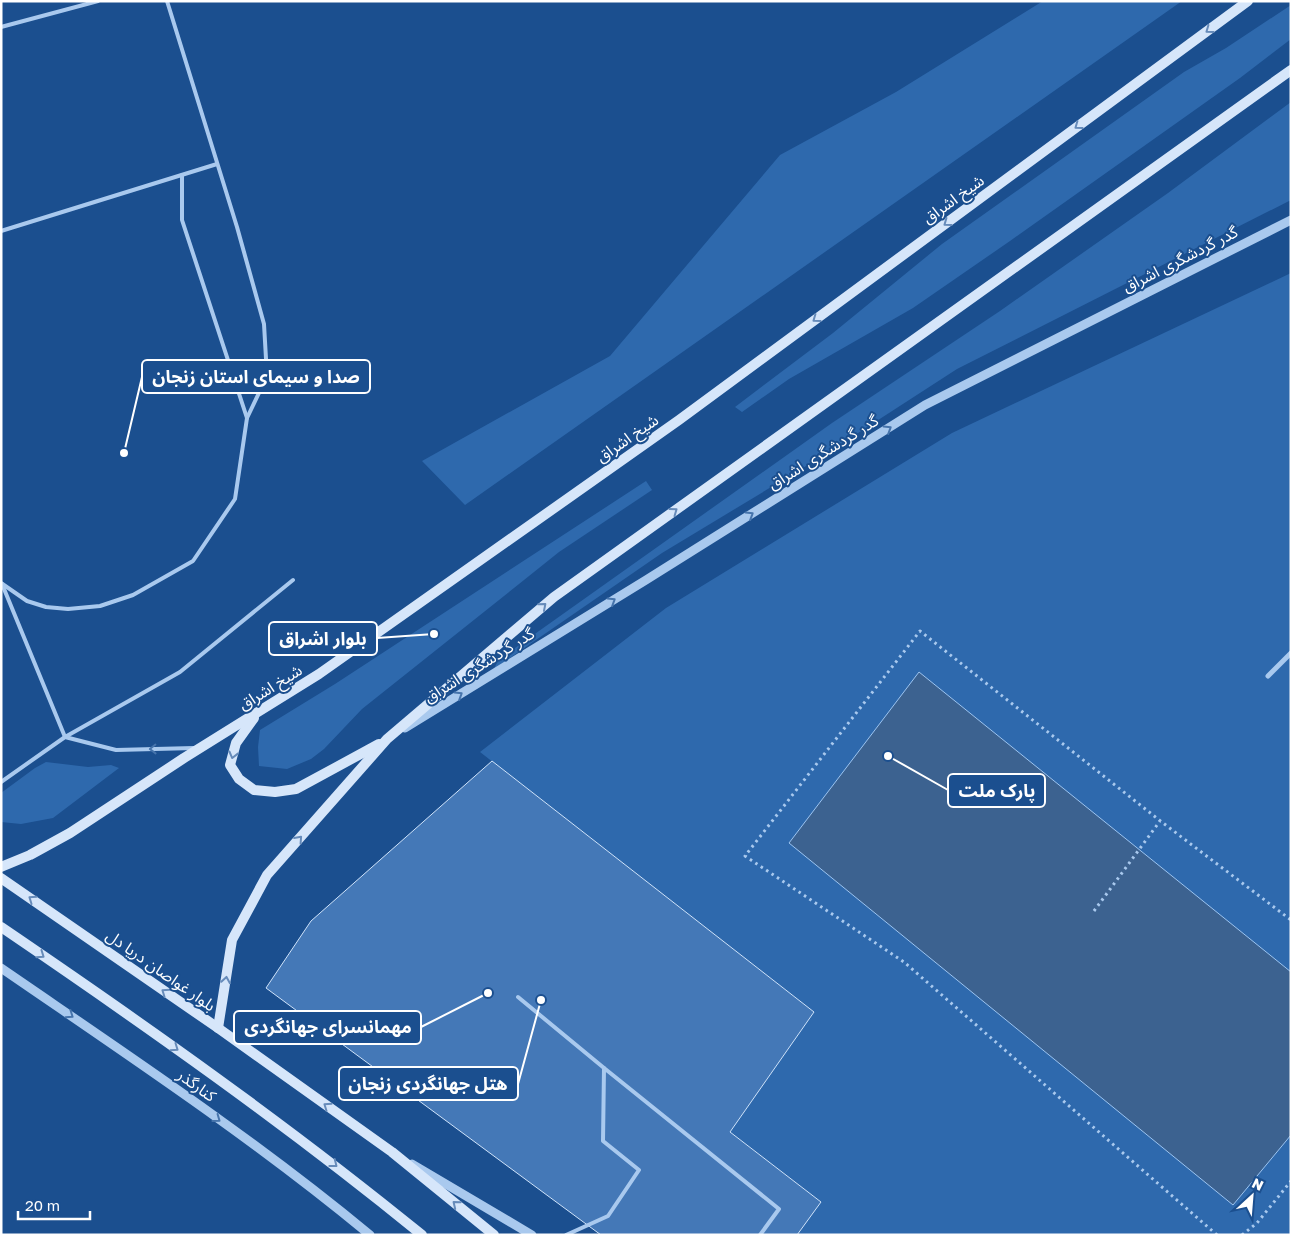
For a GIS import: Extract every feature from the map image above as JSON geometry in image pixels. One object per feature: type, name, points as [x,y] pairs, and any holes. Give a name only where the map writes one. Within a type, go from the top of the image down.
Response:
[{"type":"main road","name":"شیخ اشراق","points":[[1,867],[30,856],[70,833],[319,674],[679,420],[1248,1]]},
{"type":"main road","points":[[218,1028],[232,940],[267,875],[388,739],[554,597],[1291,70]]},
{"type":"main road","points":[[257,713],[236,744],[230,766],[240,779],[254,790],[276,792],[296,789],[388,739]]},
{"type":"main road","name":"بلوار غواصان دریا دل","points":[[1,878],[218,1028],[392,1152],[494,1235]]},
{"type":"main road","points":[[1,927],[249,1101],[318,1152],[422,1235]]},
{"type":"street","name":"گدر گردشگری اشراق","points":[[388,739],[655,575],[925,405],[1291,220]]},
{"type":"street","points":[[1268,676],[1291,653]]},
{"type":"street","name":"کنارگذر","points":[[1,968],[176,1088],[335,1206],[370,1235]]},
{"type":"street","points":[[392,1152],[532,1235]]},
{"type":"lane","points":[[1,27],[98,1]]},
{"type":"lane","points":[[1,582],[27,601],[46,607],[68,609],[100,606],[133,595],[193,562],[235,499],[247,418],[267,376],[264,324],[167,1]]},
{"type":"lane","points":[[1,231],[217,164]]},
{"type":"lane","points":[[182,175],[182,220],[247,418]]},
{"type":"lane","points":[[1,782],[65,737],[180,672],[293,580]]},
{"type":"lane","points":[[1,582],[65,737]]},
{"type":"lane","points":[[65,737],[116,750],[201,748]]},
{"type":"lane","points":[[518,997],[779,1209],[760,1235]]},
{"type":"lane","points":[[566,1235],[608,1216],[639,1170],[603,1141],[604,1068]]},
{"type":"path","points":[[1217,1235],[904,962],[745,856],[920,631],[1160,821],[1291,920]]},
{"type":"path","points":[[1094,911],[1160,821]]},
{"type":"path","points":[[1242,1235],[1257,1224],[1291,1180]]},
{"type":"shaded area","points":[[1043,1],[1182,1],[465,505],[422,461],[610,356],[780,155],[896,92]]},
{"type":"shaded area","points":[[1291,5],[1291,39],[1240,78],[913,308],[789,379],[742,412],[735,407],[833,333],[942,244],[1184,72],[1226,48]]},
{"type":"shaded area","points":[[1291,102],[1291,200],[957,369],[821,457],[662,553],[494,669],[498,660],[832,423],[1000,311],[1168,193]]},
{"type":"shaded area","points":[[1291,273],[1291,1235],[797,1235],[820,1201],[730,1132],[814,1012],[480,752],[666,608],[952,433]]},
{"type":"shaded area","points":[[646,481],[652,490],[559,552],[362,709],[324,749],[311,759],[287,769],[259,766],[258,747],[260,730],[335,684]]},
{"type":"shaded area","points":[[919,672],[1291,972],[1291,1135],[1233,1205],[789,843]]},
{"type":"shaded area","points":[[46,762],[88,767],[111,765],[119,768],[53,818],[21,824],[1,822],[1,793]]},
{"type":"building","points":[[492,761],[814,1012],[730,1132],[821,1202],[797,1235],[601,1235],[266,988],[311,921]]},
{"type":"place","name":"صدا و سیمای استان زنجان","points":[[124,453]]},
{"type":"place","name":"بلوار اشراق","points":[[434,634]]},
{"type":"place","name":"پارک ملت","points":[[888,756]]},
{"type":"place","name":"مهمانسرای جهانگردی","points":[[488,993]]},
{"type":"place","name":"هتل جهانگردی زنجان","points":[[541,1000]]}]
